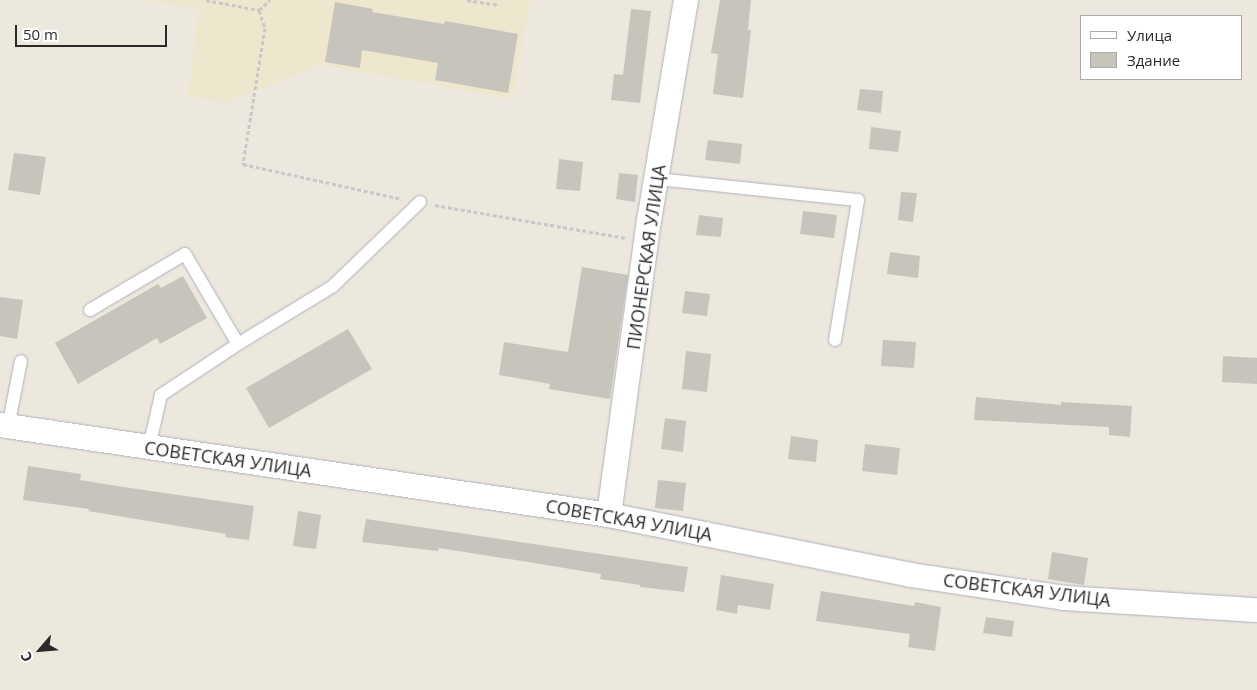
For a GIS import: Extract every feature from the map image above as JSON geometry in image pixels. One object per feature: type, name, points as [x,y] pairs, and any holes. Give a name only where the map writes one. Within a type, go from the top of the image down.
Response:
[{"type":"street","name":"ПИОНЕРСКАЯ УЛИЦА","points":[[609,515],[647,242],[686,0]]},
{"type":"street","name":"СОВЕТСКАЯ УЛИЦА","points":[[4,426],[609,515],[911,575],[1064,598],[1257,610]]},
{"type":"lane","points":[[657,179],[858,200],[835,340]]},
{"type":"lane","points":[[150,447],[160,395],[238,344],[333,286],[420,202]]},
{"type":"lane","points":[[90,310],[186,254],[238,344]]},
{"type":"lane","points":[[4,426],[21,360]]},
{"type":"path","points":[[206,0],[259,10]]},
{"type":"path","points":[[259,10],[270,0]]},
{"type":"path","points":[[467,0],[499,5]]},
{"type":"path","points":[[259,10],[265,28],[243,164],[420,202],[647,242]]},
{"type":"shaded area","points":[[146,0],[530,0],[513,99],[320,65],[225,103],[188,97],[198,10]]},
{"type":"building","points":[[720,0],[751,0],[748,30],[751,30],[743,98],[713,94],[718,54],[711,53]]},
{"type":"building","points":[[335,2],[373,9],[372,12],[444,24],[445,21],[518,34],[508,93],[435,80],[438,63],[362,50],[360,68],[325,62]]},
{"type":"building","points":[[631,9],[651,11],[640,103],[611,100],[614,74],[623,75]]},
{"type":"building","points":[[860,89],[883,91],[881,113],[857,110]]},
{"type":"building","points":[[871,127],[901,131],[898,152],[869,149]]},
{"type":"building","points":[[708,140],[742,144],[740,164],[705,160]]},
{"type":"building","points":[[14,153],[46,157],[40,195],[8,190]]},
{"type":"building","points":[[559,159],[583,162],[580,191],[556,189]]},
{"type":"building","points":[[619,173],[638,175],[635,202],[616,199]]},
{"type":"building","points":[[901,192],[917,193],[913,222],[898,220]]},
{"type":"building","points":[[803,211],[837,215],[834,238],[800,234]]},
{"type":"building","points":[[699,215],[723,218],[721,237],[696,235]]},
{"type":"building","points":[[890,252],[920,256],[918,278],[887,274]]},
{"type":"building","points":[[582,267],[628,275],[610,399],[549,389],[550,384],[499,375],[504,342],[568,352]]},
{"type":"building","points":[[183,276],[207,318],[160,344],[157,338],[78,384],[55,343],[158,284],[161,288]]},
{"type":"building","points":[[685,291],[710,294],[707,316],[682,313]]},
{"type":"building","points":[[0,297],[23,300],[17,339],[0,336]]},
{"type":"building","points":[[348,329],[372,369],[269,428],[246,388]]},
{"type":"building","points":[[883,340],[916,342],[914,368],[881,366]]},
{"type":"building","points":[[686,351],[711,354],[707,392],[682,389]]},
{"type":"building","points":[[1223,356],[1257,358],[1257,384],[1222,382]]},
{"type":"building","points":[[976,397],[1061,405],[1061,402],[1132,406],[1130,437],[1109,435],[1109,427],[974,420]]},
{"type":"building","points":[[665,418],[686,421],[683,452],[661,449]]},
{"type":"building","points":[[791,436],[818,440],[816,462],[788,459]]},
{"type":"building","points":[[865,444],[900,448],[897,475],[862,471]]},
{"type":"building","points":[[28,466],[81,474],[80,480],[254,506],[249,540],[225,537],[226,534],[88,511],[89,509],[23,500]]},
{"type":"building","points":[[658,480],[686,483],[683,511],[655,508]]},
{"type":"building","points":[[298,511],[321,515],[316,549],[293,546]]},
{"type":"building","points":[[366,519],[688,567],[684,592],[640,587],[640,585],[600,579],[601,574],[439,548],[438,551],[362,542]]},
{"type":"building","points":[[1052,552],[1088,558],[1084,585],[1048,579]]},
{"type":"building","points":[[721,575],[774,584],[770,610],[738,605],[737,614],[716,610]]},
{"type":"building","points":[[821,591],[914,606],[915,602],[941,607],[935,651],[908,647],[910,634],[816,621]]},
{"type":"building","points":[[986,617],[1014,621],[1012,637],[983,633]]}]
